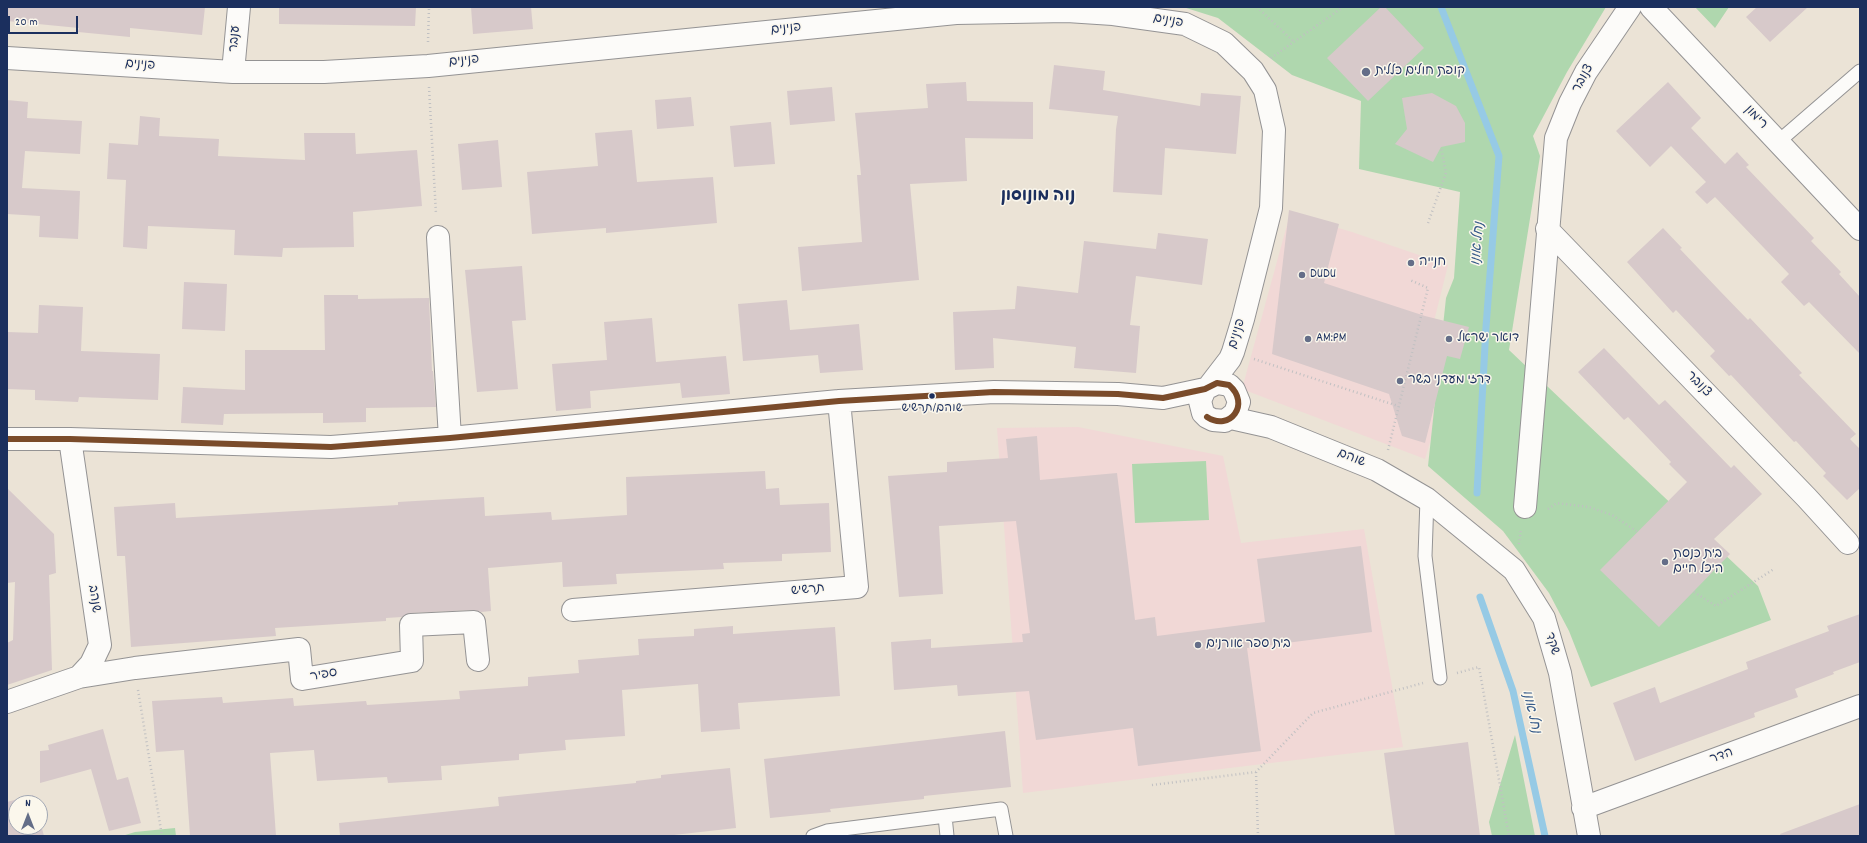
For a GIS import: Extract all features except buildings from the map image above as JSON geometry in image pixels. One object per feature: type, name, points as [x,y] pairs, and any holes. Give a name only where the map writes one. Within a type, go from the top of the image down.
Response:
[{"type":"street","name":"ענבר","points":[[233,72],[239,7]]},
{"type":"street","name":"צנובר","points":[[1525,507],[1547,229],[1556,138],[1570,103],[1586,72],[1630,7]]},
{"type":"street","name":"רימון","points":[[1651,7],[1860,229]]},
{"type":"street","name":"פנינים","points":[[7,58],[233,72],[324,72],[428,66],[956,13],[1067,11],[1113,14],[1185,24],[1224,43],[1253,71],[1265,90],[1274,130],[1271,208],[1243,319],[1232,355],[1208,387]]},
{"type":"street","name":"צנובר","points":[[1547,229],[1848,542]]},
{"type":"street","points":[[438,237],[450,438]]},
{"type":"street","name":"פנינים","points":[[1232,355],[1236,392]]},
{"type":"street","points":[[7,439],[70,439],[331,447],[450,438],[839,401],[994,392],[1118,394],[1163,398],[1203,413],[1207,417],[1219,422],[1231,418],[1238,408],[1236,392],[1229,385],[1223,383],[1163,398]]},
{"type":"street","points":[[1203,413],[1200,401],[1208,387]]},
{"type":"street","name":"שוהם","points":[[1236,392],[1271,427]]},
{"type":"street","name":"תרשיש","points":[[573,610],[857,587],[839,401]]},
{"type":"street","name":"שוהם","points":[[1231,418],[1271,427],[1382,473],[1427,499]]},
{"type":"street","name":"שנהב","points":[[70,439],[100,645],[91,664],[79,677]]},
{"type":"street","name":"שקד","points":[[1427,499],[1514,570],[1544,618],[1560,674],[1589,836]]},
{"type":"street","name":"ספיר","points":[[79,677],[135,668],[300,649],[302,679],[412,661],[411,625],[474,622],[478,660]]},
{"type":"street","points":[[7,702],[79,677]]},
{"type":"street","name":"הדר","points":[[1583,808],[1860,706]]},
{"type":"lane","points":[[1778,142],[1860,71]]},
{"type":"lane","points":[[1427,499],[1425,556],[1440,678]]},
{"type":"lane","points":[[813,836],[1001,809],[1006,836]]},
{"type":"lane","points":[[945,816],[947,836]]},
{"type":"path","points":[[429,7],[428,66],[438,237]]},
{"type":"path","points":[[1257,7],[1294,42]]},
{"type":"path","points":[[1253,71],[1343,7]]},
{"type":"path","points":[[1428,223],[1446,173],[1441,147]]},
{"type":"path","points":[[1382,473],[1428,288],[1410,280]]},
{"type":"path","points":[[1232,355],[1398,406]]},
{"type":"path","points":[[1546,510],[1557,504],[1588,507],[1612,515],[1638,532]]},
{"type":"path","points":[[1514,570],[1525,507]]},
{"type":"path","points":[[1694,592],[1716,606],[1774,569]]},
{"type":"path","points":[[1152,785],[1256,772],[1313,713],[1479,666],[1509,836]]},
{"type":"path","points":[[135,668],[162,836]]},
{"type":"path","points":[[1256,772],[1258,836]]},
{"type":"shaded area","points":[[1290,214],[1352,232],[1448,265],[1423,365],[1451,371],[1425,459],[1242,389]]},
{"type":"shaded area","name":"בית ספר אורנים","points":[[1078,427],[1223,456],[1241,543],[1364,529],[1403,747],[1023,793],[997,428]]},
{"type":"green space","points":[[1183,7],[1606,7],[1567,72],[1533,136],[1540,156],[1509,350],[1758,586],[1771,620],[1591,687],[1569,631],[1549,593],[1503,531],[1428,466],[1446,298],[1454,278],[1460,192],[1359,169],[1361,101],[1292,75],[1218,18]]},
{"type":"green space","points":[[1695,7],[1729,7],[1715,28]]},
{"type":"green space","points":[[1206,461],[1209,520],[1135,523],[1132,464]]},
{"type":"green space","points":[[1515,735],[1535,836],[1492,836],[1489,822]]},
{"type":"green space","points":[[175,828],[176,836],[122,836],[135,832]]},
{"type":"waterway","name":"נחל אונו","points":[[1441,7],[1499,156],[1486,327],[1477,493]]},
{"type":"waterway","name":"נחל אונו","points":[[1480,597],[1513,691],[1545,836]]},
{"type":"transit line","name":"20","points":[[7,439],[70,439],[331,447],[450,438],[839,401],[994,392],[1118,394],[1163,398],[1205,389],[1217,383],[1229,385],[1235,392],[1238,400],[1238,407],[1235,414],[1223,421],[1215,421],[1207,417]]},
{"type":"place","name":"קופת חולים כללית","points":[[1366,72]]},
{"type":"place","name":"חנייה","points":[[1411,263]]},
{"type":"place","name":"DUDU","points":[[1302,275]]},
{"type":"place","name":"AM:PM","points":[[1308,339]]},
{"type":"place","name":"דואר ישראל","points":[[1449,339]]},
{"type":"place","name":"דרזי מעדני בשר","points":[[1400,381]]},
{"type":"place","name":"שוהם/תרשיש","points":[[932,396]]},
{"type":"place","name":"בית כנסת היכל חיים","points":[[1665,562]]},
{"type":"place","name":"בית ספר אורנים","points":[[1198,645]]},
{"type":"district","name":"נוה מונוסון","points":[[1038,198]]}]
